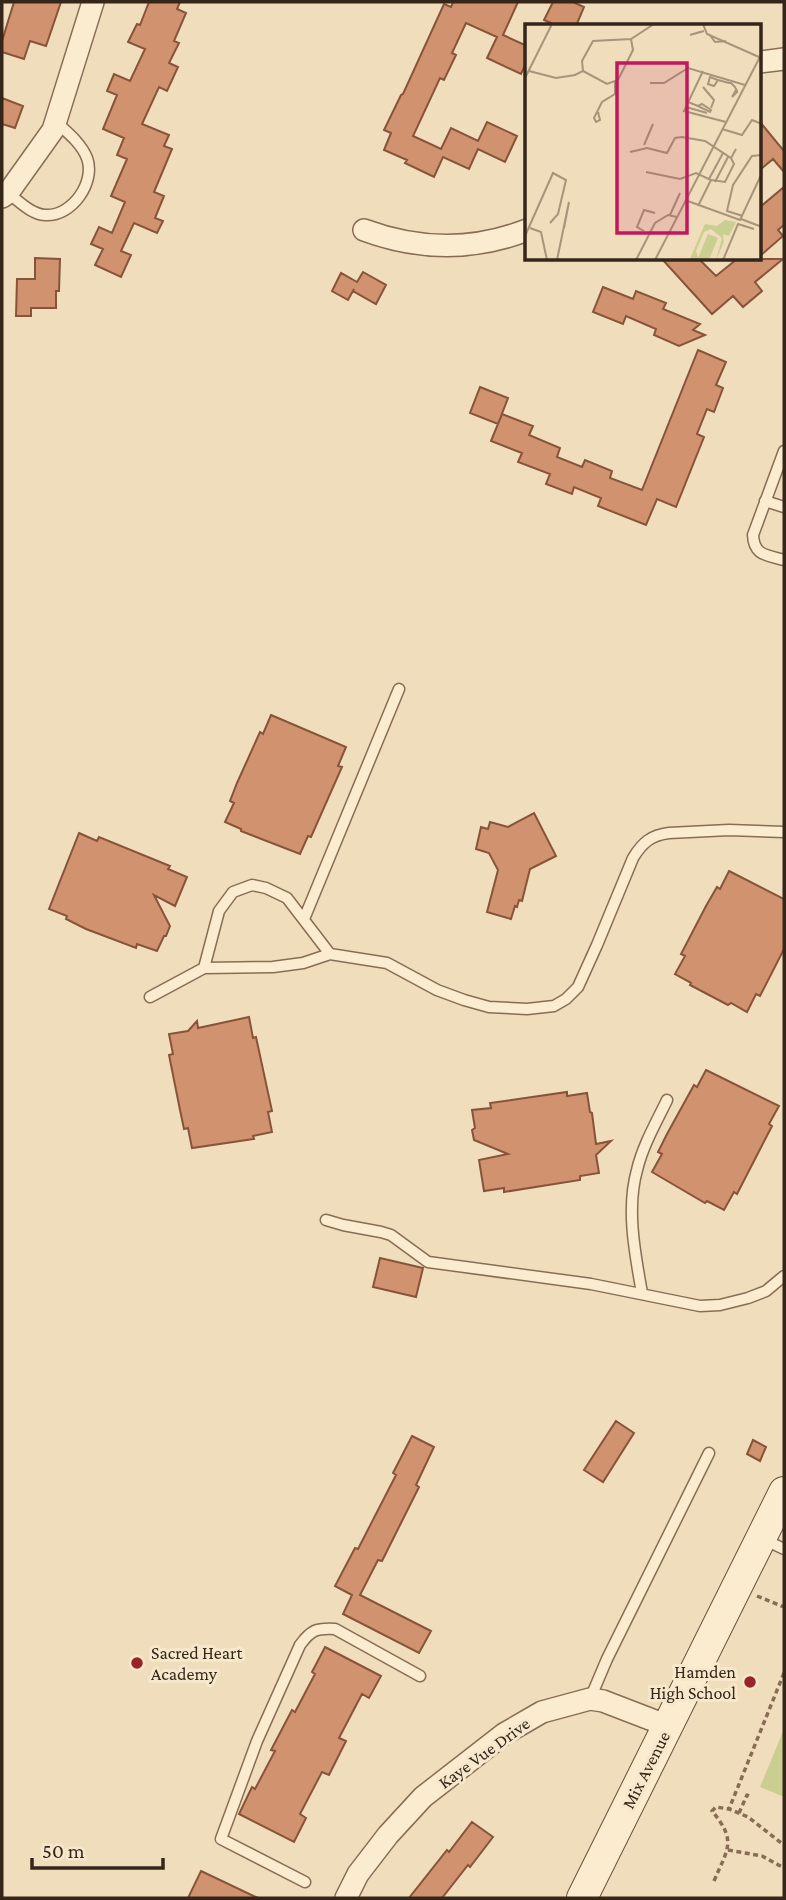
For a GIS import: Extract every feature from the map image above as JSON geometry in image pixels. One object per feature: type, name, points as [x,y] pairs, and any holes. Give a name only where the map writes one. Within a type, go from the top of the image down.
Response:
[{"type":"street","points":[[5,195],[53,130],[93,2]]},
{"type":"street","points":[[762,62],[784,59]]},
{"type":"street","points":[[364,230],[401,242],[443,247],[490,240],[525,231]]},
{"type":"street","name":"Mix Avenue","points":[[582,1898],[668,1726],[772,1543],[784,1492]]},
{"type":"street","points":[[590,1699],[603,1701],[668,1726]]},
{"type":"street","name":"Kaye Vue Drive","points":[[346,1898],[358,1874],[388,1835],[423,1797],[504,1734],[542,1712],[590,1699]]},
{"type":"lane","points":[[5,195],[34,213],[52,215],[71,207],[83,190],[88,176],[87,159],[81,146],[55,121]]},
{"type":"lane","points":[[784,451],[753,535],[753,545],[758,552],[784,560]]},
{"type":"lane","points":[[765,501],[784,507]]},
{"type":"lane","points":[[304,919],[399,689]]},
{"type":"lane","points":[[150,997],[204,968],[273,967],[330,954],[387,962],[437,990],[489,1007],[527,1009],[554,1006],[578,987],[633,859],[647,839],[659,834],[680,832],[784,832]]},
{"type":"lane","points":[[204,968],[219,911],[233,892],[252,886],[265,888],[287,898],[330,954]]},
{"type":"lane","points":[[642,1293],[635,1250],[633,1203],[636,1171],[647,1139],[667,1100]]},
{"type":"lane","points":[[326,1220],[391,1235],[428,1262],[584,1283],[700,1306],[720,1305],[748,1298],[766,1291],[784,1276]]},
{"type":"lane","points":[[590,1699],[607,1658],[709,1453]]},
{"type":"lane","points":[[305,1882],[220,1839],[262,1730],[300,1645],[308,1634],[319,1628],[335,1629],[420,1676]]},
{"type":"path","points":[[756,1595],[784,1607]]},
{"type":"path","points":[[729,1809],[784,1673]]},
{"type":"path","points":[[736,1791],[748,1796],[740,1813]]},
{"type":"path","points":[[714,1881],[729,1842],[727,1831],[712,1811],[716,1807],[748,1817],[784,1844]]},
{"type":"path","points":[[727,1850],[762,1856],[784,1868]]},
{"type":"green space","points":[[784,1729],[784,1797],[760,1787]]},
{"type":"building","points":[[14,2],[61,2],[46,46],[30,41],[24,59],[2,52],[2,41]]},
{"type":"building","points":[[149,2],[180,2],[177,9],[186,13],[174,41],[179,43],[169,63],[178,67],[167,91],[159,87],[142,124],[169,135],[164,146],[172,149],[154,192],[164,196],[155,218],[163,221],[157,233],[134,223],[121,251],[131,255],[121,277],[95,265],[103,249],[91,244],[99,227],[112,233],[125,202],[111,196],[127,159],[117,155],[124,138],[103,129],[117,95],[107,91],[114,74],[130,81],[145,49],[128,42],[137,24],[140,25]]},
{"type":"building","points":[[453,2],[518,2],[503,35],[525,45],[525,65],[521,74],[487,58],[497,37],[466,23],[452,53],[456,55],[444,80],[440,78],[413,136],[441,149],[451,128],[478,141],[487,122],[517,136],[505,162],[478,149],[469,169],[443,157],[434,177],[405,163],[407,160],[384,150],[391,133],[384,130],[444,4],[451,7]]},
{"type":"building","points":[[553,2],[573,2],[584,7],[577,24],[553,24],[544,20]]},
{"type":"building","points":[[2,98],[23,106],[15,128],[2,124]]},
{"type":"building","points":[[762,124],[784,151],[784,172],[773,159],[762,168]]},
{"type":"building","points":[[784,187],[784,225],[778,230],[783,236],[762,254],[762,205]]},
{"type":"building","points":[[35,258],[60,259],[56,308],[31,308],[31,316],[16,316],[17,279],[35,279]]},
{"type":"building","points":[[783,259],[755,282],[762,291],[743,307],[733,296],[712,314],[664,261],[701,261],[716,276],[735,261]]},
{"type":"building","points":[[363,272],[386,285],[376,304],[353,291],[354,289],[348,300],[332,291],[341,273],[357,282]]},
{"type":"building","points":[[603,287],[633,299],[636,291],[666,303],[663,309],[700,324],[693,330],[705,335],[679,346],[654,335],[656,329],[626,316],[623,324],[593,312]]},
{"type":"building","points":[[698,350],[726,362],[716,385],[723,388],[714,412],[707,409],[697,434],[704,437],[676,507],[657,499],[646,525],[598,506],[601,498],[574,487],[572,494],[546,484],[550,474],[518,462],[522,453],[491,441],[502,414],[533,426],[529,435],[560,448],[557,457],[582,467],[585,460],[612,471],[610,478],[642,490]]},
{"type":"building","points":[[480,387],[508,398],[498,424],[470,413]]},
{"type":"building","points":[[271,715],[346,747],[338,766],[342,767],[311,837],[308,836],[300,854],[225,822],[234,803],[230,801],[237,783],[260,732],[263,734]]},
{"type":"building","points":[[534,813],[556,856],[530,869],[522,901],[519,900],[517,907],[515,906],[511,919],[487,912],[498,870],[489,853],[476,849],[481,827],[488,829],[490,822],[508,827]]},
{"type":"building","points":[[79,833],[97,841],[99,837],[170,866],[168,869],[187,877],[175,906],[154,895],[170,926],[157,951],[137,944],[136,948],[86,929],[66,919],[67,916],[49,909]]},
{"type":"building","points":[[729,871],[784,899],[784,949],[760,996],[756,994],[747,1012],[690,985],[691,983],[675,974],[685,956],[681,954],[706,906],[717,887],[720,889]]},
{"type":"building","points":[[249,1017],[272,1111],[268,1112],[272,1132],[253,1136],[254,1139],[192,1148],[188,1128],[184,1129],[180,1110],[169,1055],[173,1054],[169,1034],[188,1031],[197,1021],[198,1028]]},
{"type":"building","points":[[706,1070],[779,1106],[769,1124],[772,1126],[737,1194],[734,1192],[724,1210],[707,1201],[705,1203],[652,1172],[662,1154],[658,1152],[667,1134],[694,1085],[697,1087]]},
{"type":"building","points":[[567,1092],[567,1096],[587,1093],[596,1144],[611,1141],[596,1155],[599,1173],[580,1176],[580,1180],[504,1192],[504,1188],[484,1191],[479,1160],[508,1154],[474,1140],[472,1110],[491,1108],[490,1103]]},
{"type":"building","points":[[380,1258],[423,1268],[416,1297],[373,1287]]},
{"type":"building","points":[[616,1421],[634,1433],[603,1482],[584,1470]]},
{"type":"building","points":[[412,1436],[434,1447],[416,1485],[419,1487],[382,1561],[378,1560],[360,1595],[431,1631],[419,1653],[343,1614],[352,1595],[335,1586],[355,1548],[358,1549],[396,1475],[393,1473]]},
{"type":"building","points":[[753,1440],[766,1447],[760,1461],[747,1454]]},
{"type":"building","points":[[325,1647],[381,1676],[369,1698],[362,1694],[339,1738],[346,1741],[329,1775],[322,1772],[300,1814],[306,1818],[294,1842],[239,1814],[252,1787],[255,1789],[275,1751],[271,1750],[292,1710],[295,1712],[315,1674],[312,1672]]},
{"type":"building","points":[[472,1822],[493,1837],[470,1867],[468,1865],[442,1898],[409,1898],[447,1850],[449,1852]]},
{"type":"building","points":[[201,1871],[258,1898],[188,1898]]},
{"type":"place","name":"Sacred Heart Academy","points":[[137,1663]]},
{"type":"place","name":"Hamden High School","points":[[750,1682]]}]
